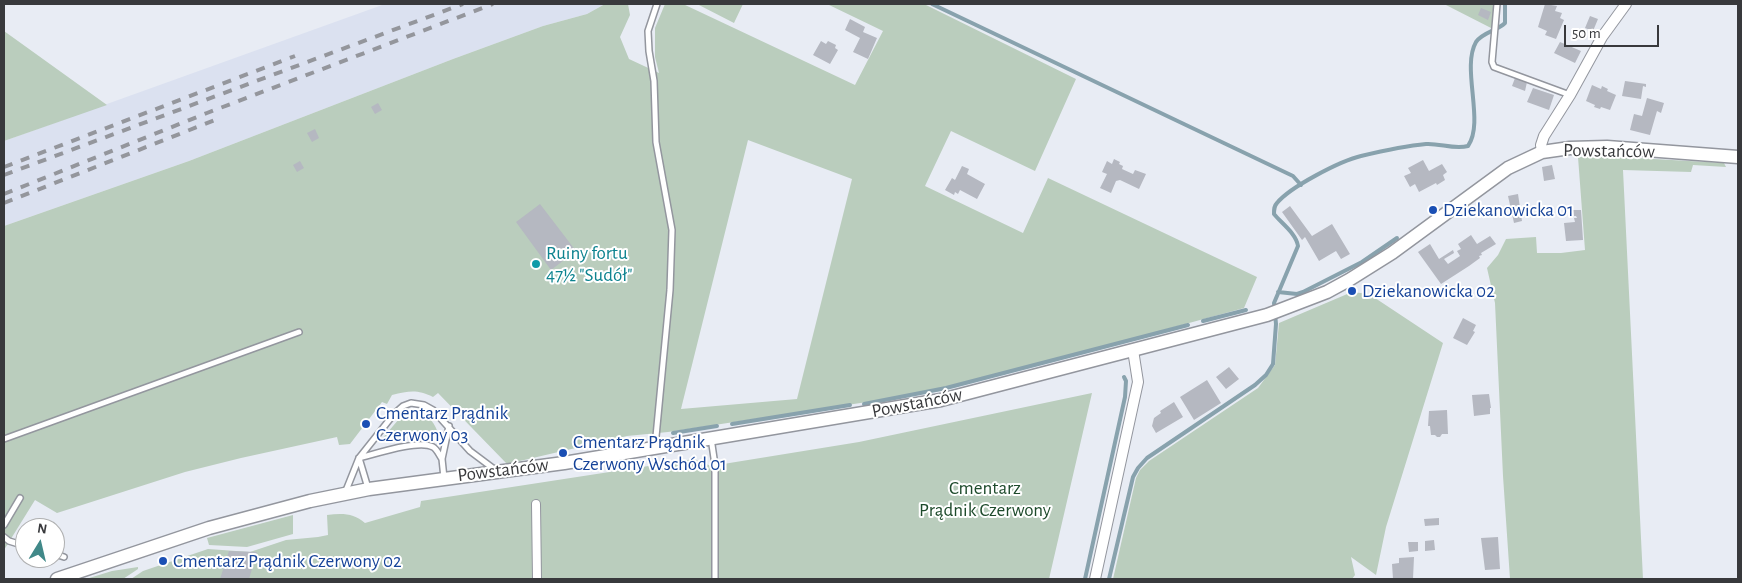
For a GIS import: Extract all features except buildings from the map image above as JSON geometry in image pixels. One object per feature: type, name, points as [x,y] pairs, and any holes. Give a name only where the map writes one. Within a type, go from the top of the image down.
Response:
[{"type":"street","points":[[1542,152],[1541,145],[1544,136],[1623,5]]},
{"type":"street","name":"Powstańców","points":[[57,579],[210,528],[344,493],[556,464],[941,400],[1267,315],[1327,292],[1369,268],[1508,168],[1542,152],[1570,148],[1607,147],[1738,157]]},
{"type":"street","points":[[1095,579],[1138,382],[1133,350]]},
{"type":"street","points":[[536,504],[537,579]]},
{"type":"lane","points":[[655,447],[670,290],[672,230],[656,142],[654,81],[648,31],[657,4]]},
{"type":"lane","points":[[1497,4],[1496,34],[1492,62],[1494,67],[1570,95]]},
{"type":"lane","points":[[4,439],[299,332]]},
{"type":"lane","points":[[344,493],[358,458],[394,414],[403,406],[411,403],[424,405],[433,410],[450,426],[470,451],[497,471]]},
{"type":"lane","points":[[444,478],[442,459],[450,426]]},
{"type":"lane","points":[[711,438],[715,465],[715,579]]},
{"type":"lane","points":[[358,458],[427,444],[435,448],[442,459]]},
{"type":"lane","points":[[358,458],[368,489]]},
{"type":"lane","points":[[4,525],[20,498]]},
{"type":"lane","points":[[4,537],[15,543]]},
{"type":"shaded area","points":[[385,4],[605,4],[587,14],[543,26],[189,161],[4,226],[4,141]]},
{"type":"green space","points":[[605,4],[628,4],[630,15],[620,37],[629,59],[659,73],[655,57],[655,28],[665,4],[683,4],[855,85],[883,31],[827,4],[924,4],[1076,79],[1035,171],[951,131],[925,186],[1023,233],[1048,178],[1257,277],[1244,308],[940,391],[668,432],[627,436],[507,464],[438,393],[433,397],[417,392],[403,392],[392,395],[387,404],[382,402],[350,444],[339,445],[337,437],[241,458],[185,472],[57,513],[35,500],[24,518],[15,518],[15,532],[4,550],[4,226],[189,161],[543,26],[587,14]],"holes":[[[748,140],[852,179],[797,399],[681,409]]]},
{"type":"green space","points":[[697,4],[743,4],[734,23]]},
{"type":"green space","points":[[1444,4],[1494,4],[1493,29]]},
{"type":"green space","points":[[4,31],[107,105],[4,141]]},
{"type":"green space","points":[[1578,157],[1619,157],[1724,163],[1726,167],[1693,165],[1691,172],[1623,170],[1643,579],[1510,579],[1495,303],[1487,268],[1498,255],[1506,239],[1536,237],[1537,253],[1585,250]]},
{"type":"green space","points":[[1352,292],[1369,294],[1443,343],[1386,527],[1376,575],[1351,557],[1355,575],[1352,579],[1113,579],[1136,478],[1140,470],[1149,461],[1258,388],[1275,365],[1279,323]]},
{"type":"green space","name":"Cmentarz Prądnik Czerwony","points":[[1092,393],[1049,579],[131,579],[143,571],[208,549],[250,552],[286,540],[328,535],[327,515],[348,514],[357,517],[365,523],[420,507],[421,501],[694,459],[711,466],[859,442]]},
{"type":"green space","points":[[412,412],[417,412],[430,419],[436,427],[439,438],[423,433],[381,440],[399,419]]},
{"type":"green space","points":[[293,515],[293,534],[247,547],[209,545],[207,538]]},
{"type":"green space","points":[[138,567],[138,569],[123,579],[86,579],[112,571]]},
{"type":"waterway","points":[[932,4],[1293,176],[1301,185]]},
{"type":"waterway","points":[[1109,579],[1133,477],[1138,468],[1147,458],[1255,385],[1266,375],[1273,364],[1276,324],[1274,303],[1298,246],[1297,241],[1274,214],[1276,204],[1283,197],[1316,175],[1361,156],[1401,147],[1426,144],[1468,146],[1473,136],[1474,123],[1471,80],[1472,53],[1479,39],[1505,23],[1505,4]]},
{"type":"waterway","points":[[1278,292],[1297,294],[1303,292],[1362,262],[1397,238]]},
{"type":"waterway","points":[[1203,321],[1246,310]]},
{"type":"waterway","points":[[864,404],[946,388],[1188,325]]},
{"type":"waterway","points":[[1085,579],[1125,397],[1126,381],[1124,377]]},
{"type":"waterway","points":[[732,424],[850,405]]},
{"type":"waterway","points":[[673,433],[717,426]]},
{"type":"railway","points":[[4,175],[463,4]]},
{"type":"railway","points":[[4,194],[207,113],[493,4]]},
{"type":"railway","points":[[4,167],[295,56]]},
{"type":"railway","points":[[4,203],[220,118]]},
{"type":"place","name":"Dziekanowicka 01","points":[[1433,210]]},
{"type":"place","name":"Ruiny fortu 47½ \"Sudół\"","points":[[536,264]]},
{"type":"place","name":"Dziekanowicka 02","points":[[1352,291]]},
{"type":"place","name":"Cmentarz Prądnik Czerwony 03","points":[[366,424]]},
{"type":"place","name":"Cmentarz Prądnik Czerwony Wschód 01","points":[[563,453]]},
{"type":"place","name":"Cmentarz Prądnik Czerwony 02","points":[[163,561]]}]
